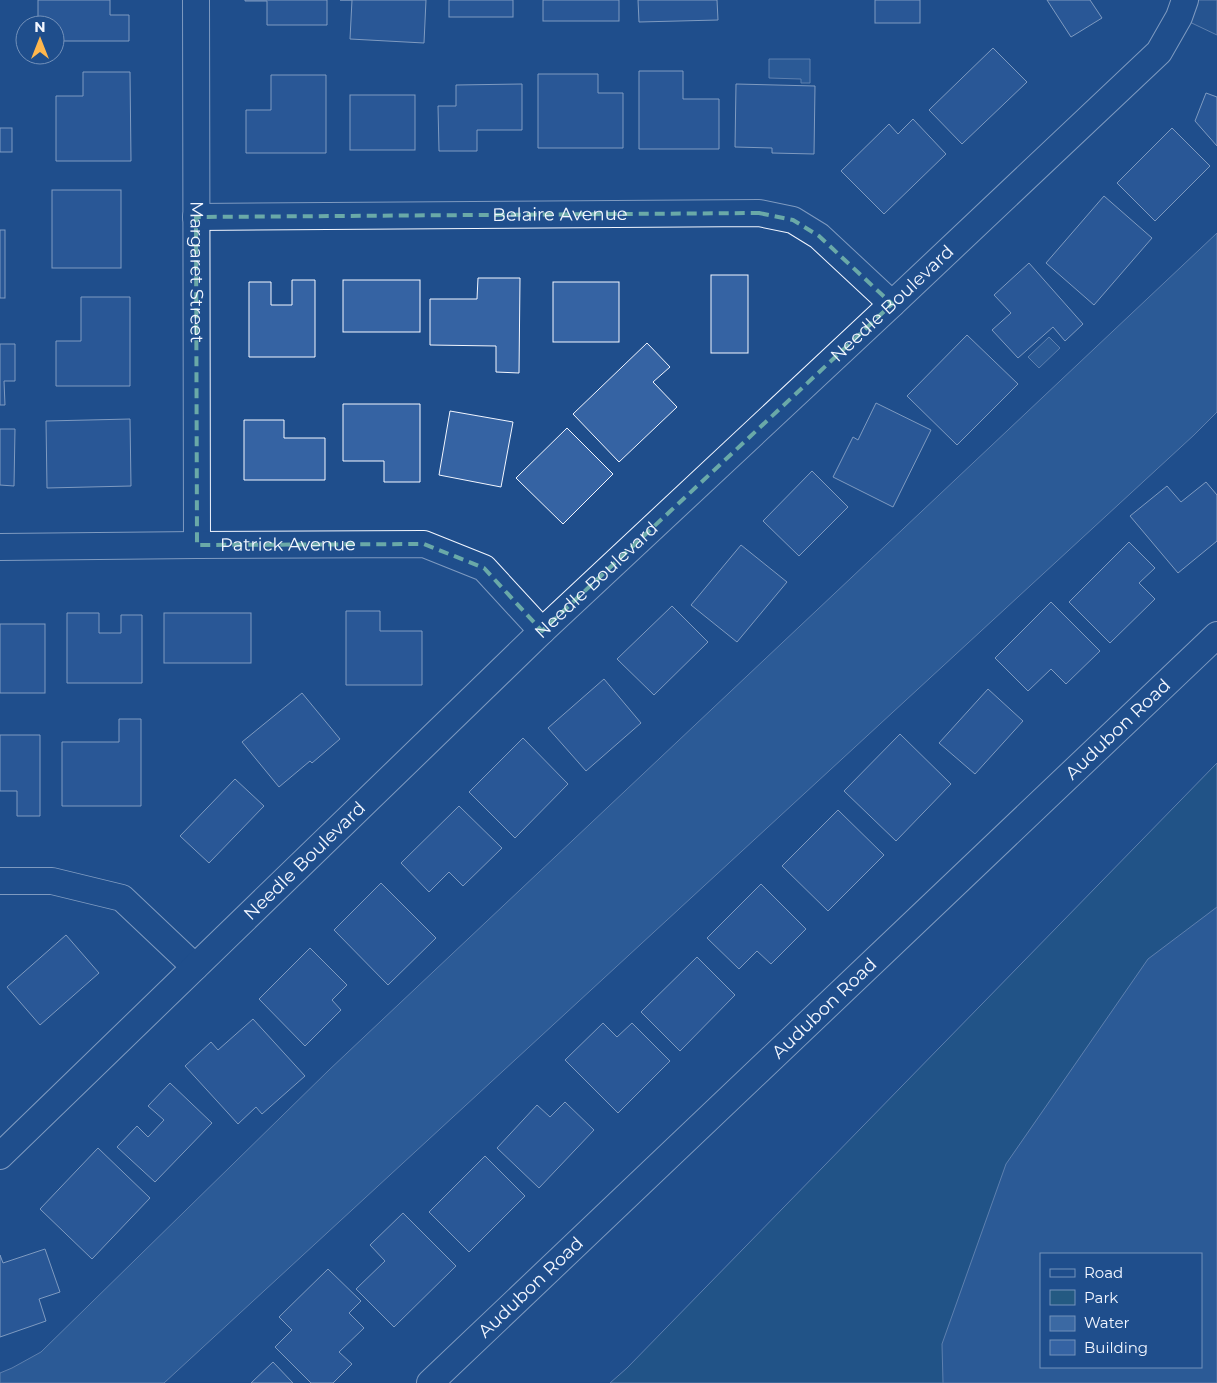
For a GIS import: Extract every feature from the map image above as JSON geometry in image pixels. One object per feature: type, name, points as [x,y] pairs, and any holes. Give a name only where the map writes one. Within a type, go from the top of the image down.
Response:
[{"type":"street","name":"Margaret Street","points":[[196,0],[197,545]]},
{"type":"street","name":"Needle Boulevard","points":[[0,1156],[542,631],[1159,52],[1179,17],[1185,0]]},
{"type":"street","name":"Belaire Avenue","points":[[196,217],[759,213],[793,220],[819,236],[892,304]]},
{"type":"street","name":"Patrick Avenue","points":[[0,547],[424,544],[484,568],[542,631]]},
{"type":"street","name":"Audubon Road","points":[[430,1383],[1217,635]]},
{"type":"street","points":[[0,882],[52,881],[122,898],[195,967]]},
{"type":"highlighted area","points":[[759,213],[793,220],[819,236],[892,304],[542,631],[484,568],[424,544],[197,545],[196,217]]},
{"type":"green space","points":[[1217,763],[1217,1383],[610,1383],[627,1368]]},
{"type":"shaded area","points":[[1185,0],[1217,0],[1217,35],[1179,17]]},
{"type":"water","points":[[769,59],[810,59],[810,83],[801,83],[801,79],[769,78]]},
{"type":"water","points":[[1217,233],[1217,412],[1194,435],[164,1383],[0,1383],[0,1373],[41,1352],[329,1070]]},
{"type":"water","points":[[1049,337],[1060,348],[1039,368],[1028,357]]},
{"type":"water","points":[[1217,907],[1217,1383],[943,1383],[942,1344],[1006,1164],[1148,959]]},
{"type":"building","points":[[38,0],[110,0],[110,15],[129,15],[129,41],[65,41],[65,15],[38,15]]},
{"type":"building","points":[[245,0],[327,0],[327,25],[267,25],[267,1]]},
{"type":"building","points":[[352,0],[426,0],[424,43],[350,39]]},
{"type":"building","points":[[449,0],[513,0],[513,17],[449,17]]},
{"type":"building","points":[[543,0],[619,0],[619,21],[543,21]]},
{"type":"building","points":[[638,0],[717,0],[718,20],[639,22]]},
{"type":"building","points":[[875,0],[920,0],[920,23],[875,23]]},
{"type":"building","points":[[1047,0],[1090,0],[1102,18],[1071,37]]},
{"type":"building","points":[[993,48],[1027,82],[962,144],[929,110]]},
{"type":"building","points":[[639,71],[683,71],[683,99],[719,99],[719,149],[639,149]]},
{"type":"building","points":[[83,72],[130,72],[131,161],[56,161],[56,96],[83,96]]},
{"type":"building","points":[[538,74],[598,74],[598,93],[623,93],[623,148],[538,148]]},
{"type":"building","points":[[271,75],[326,75],[326,153],[246,153],[246,110],[271,110]]},
{"type":"building","points":[[522,84],[522,130],[477,130],[477,151],[439,151],[438,106],[456,106],[456,85]]},
{"type":"building","points":[[736,84],[815,86],[814,154],[772,153],[772,148],[735,147]]},
{"type":"building","points":[[1206,93],[1217,97],[1217,146],[1195,121]]},
{"type":"building","points":[[350,95],[415,95],[415,150],[350,150]]},
{"type":"building","points":[[913,119],[946,154],[884,214],[841,171],[889,124],[898,134]]},
{"type":"building","points":[[0,128],[12,128],[12,152],[0,152]]},
{"type":"building","points":[[1172,128],[1210,166],[1155,221],[1117,183]]},
{"type":"building","points":[[52,190],[121,190],[121,268],[52,268]]},
{"type":"building","points":[[1104,196],[1152,238],[1094,305],[1046,263]]},
{"type":"building","points":[[0,230],[5,230],[5,298],[0,298]]},
{"type":"building","points":[[1029,263],[1083,324],[1065,341],[1053,327],[1018,358],[992,330],[1011,313],[994,295]]},
{"type":"building","points":[[711,275],[748,275],[748,353],[711,353]]},
{"type":"building","points":[[478,278],[520,278],[519,373],[496,372],[496,346],[430,345],[430,299],[477,299]]},
{"type":"building","points":[[292,280],[315,280],[315,357],[249,357],[249,282],[271,282],[271,305],[292,305]]},
{"type":"building","points":[[343,280],[420,280],[420,332],[343,332]]},
{"type":"building","points":[[553,282],[619,282],[619,342],[553,342]]},
{"type":"building","points":[[81,297],[130,297],[130,386],[56,386],[56,341],[81,341]]},
{"type":"building","points":[[967,335],[1018,384],[957,445],[907,396]]},
{"type":"building","points":[[647,343],[670,367],[653,382],[677,407],[619,462],[573,414]]},
{"type":"building","points":[[0,344],[15,344],[15,381],[4,381],[5,405],[0,405]]},
{"type":"building","points":[[876,403],[931,430],[893,507],[833,477],[853,437],[858,440]]},
{"type":"building","points":[[343,404],[420,404],[420,482],[384,482],[384,461],[343,461]]},
{"type":"building","points":[[450,411],[513,422],[501,487],[439,475]]},
{"type":"building","points":[[130,419],[131,486],[47,488],[46,421]]},
{"type":"building","points":[[244,420],[284,420],[284,438],[325,438],[325,480],[244,480]]},
{"type":"building","points":[[567,428],[613,474],[563,524],[516,478]]},
{"type":"building","points":[[0,429],[15,429],[14,486],[0,485]]},
{"type":"building","points":[[812,471],[848,507],[799,556],[763,521]]},
{"type":"building","points":[[1206,482],[1217,495],[1217,541],[1178,573],[1130,516],[1167,486],[1181,502]]},
{"type":"building","points":[[1129,542],[1155,568],[1139,583],[1155,599],[1110,643],[1069,602]]},
{"type":"building","points":[[741,545],[787,582],[737,642],[691,605]]},
{"type":"building","points":[[1051,602],[1100,651],[1066,684],[1051,669],[1028,691],[995,658]]},
{"type":"building","points":[[672,606],[708,642],[654,695],[617,659]]},
{"type":"building","points":[[346,611],[380,611],[380,631],[422,631],[422,685],[346,685]]},
{"type":"building","points":[[67,613],[99,613],[99,633],[121,633],[121,615],[142,615],[142,683],[67,683]]},
{"type":"building","points":[[164,613],[251,613],[251,663],[164,663]]},
{"type":"building","points":[[0,624],[45,624],[45,693],[0,693]]},
{"type":"building","points":[[604,679],[641,723],[586,771],[548,728]]},
{"type":"building","points":[[988,689],[1023,721],[975,774],[939,743]]},
{"type":"building","points":[[302,693],[340,739],[312,763],[310,761],[279,787],[242,742]]},
{"type":"building","points":[[119,719],[141,719],[141,806],[62,806],[62,742],[119,742]]},
{"type":"building","points":[[900,734],[951,784],[896,841],[844,791]]},
{"type":"building","points":[[0,735],[40,735],[40,816],[17,816],[17,791],[0,791]]},
{"type":"building","points":[[523,738],[568,784],[515,838],[469,792]]},
{"type":"building","points":[[235,779],[264,806],[209,863],[180,836]]},
{"type":"building","points":[[459,806],[502,848],[463,886],[449,872],[429,892],[401,863]]},
{"type":"building","points":[[838,810],[884,855],[828,911],[782,866]]},
{"type":"building","points":[[381,883],[436,938],[388,985],[334,930]]},
{"type":"building","points":[[761,884],[806,929],[771,964],[757,951],[739,969],[707,938]]},
{"type":"building","points":[[66,935],[99,973],[40,1025],[7,987]]},
{"type":"building","points":[[310,948],[347,985],[332,1000],[341,1010],[305,1046],[259,999]]},
{"type":"building","points":[[697,957],[735,995],[680,1051],[641,1012]]},
{"type":"building","points":[[253,1019],[305,1076],[262,1114],[256,1107],[238,1124],[185,1066],[211,1042],[218,1050]]},
{"type":"building","points":[[603,1023],[617,1037],[632,1023],[670,1061],[618,1113],[565,1060]]},
{"type":"building","points":[[170,1083],[212,1123],[155,1182],[117,1147],[137,1126],[148,1137],[164,1120],[148,1106]]},
{"type":"building","points":[[565,1102],[594,1130],[539,1188],[497,1148],[537,1105],[550,1117]]},
{"type":"building","points":[[98,1148],[150,1198],[92,1259],[40,1209]]},
{"type":"building","points":[[485,1156],[525,1196],[469,1252],[429,1212]]},
{"type":"building","points":[[403,1213],[456,1266],[394,1327],[356,1289],[385,1261],[370,1245]]},
{"type":"building","points":[[45,1249],[60,1292],[39,1299],[46,1321],[0,1337],[0,1255],[3,1263]]},
{"type":"building","points":[[328,1269],[361,1301],[349,1313],[364,1328],[339,1352],[352,1364],[333,1383],[311,1383],[275,1347],[292,1330],[279,1317]]},
{"type":"building","points":[[273,1362],[293,1383],[251,1383]]}]
